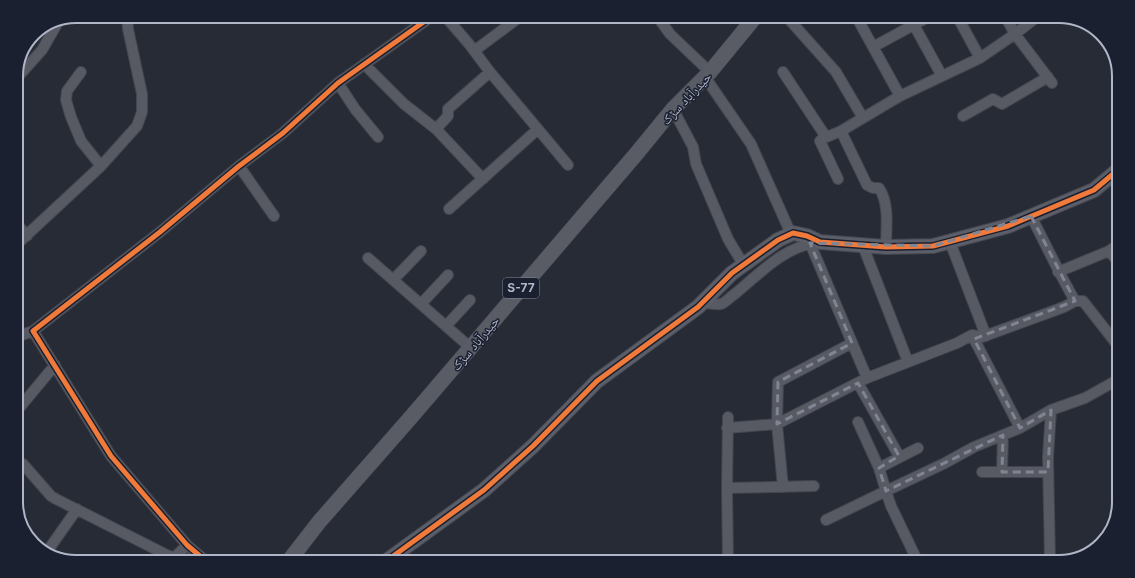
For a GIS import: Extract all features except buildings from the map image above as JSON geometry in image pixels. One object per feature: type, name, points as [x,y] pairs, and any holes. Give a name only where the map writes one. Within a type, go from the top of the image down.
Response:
[{"type":"main road","name":"حیدرآباد سڑک","points":[[293,555],[319,522],[471,348],[591,206],[638,153],[673,109],[708,75],[750,23]]},
{"type":"street","points":[[23,239],[101,166],[137,126],[142,112],[142,94],[128,23]]},
{"type":"street","points":[[23,335],[33,331],[160,232],[239,166],[283,133],[338,83],[422,23]]},
{"type":"street","points":[[451,23],[568,165]]},
{"type":"street","points":[[474,51],[512,23]]},
{"type":"street","points":[[662,23],[670,34],[708,75],[751,144],[790,234]]},
{"type":"street","points":[[792,23],[836,72],[863,118]]},
{"type":"street","points":[[860,23],[900,96]]},
{"type":"street","points":[[873,47],[908,23]]},
{"type":"street","points":[[914,23],[942,76]]},
{"type":"street","points":[[961,23],[980,58]]},
{"type":"street","points":[[963,116],[993,99],[1002,104],[1050,80],[1008,23]]},
{"type":"street","points":[[838,179],[820,141],[842,131],[900,96],[980,58],[1029,23]]},
{"type":"street","points":[[23,71],[42,50],[55,28]]},
{"type":"street","points":[[364,64],[404,104],[436,129],[483,179]]},
{"type":"street","points":[[81,72],[67,91],[66,100],[70,117],[82,141],[101,166]]},
{"type":"street","points":[[436,129],[448,116],[448,109],[490,72]]},
{"type":"street","points":[[783,72],[826,137]]},
{"type":"street","points":[[338,83],[355,109],[378,137]]},
{"type":"street","points":[[673,109],[693,147],[696,164],[728,239],[743,264]]},
{"type":"street","points":[[449,209],[538,129]]},
{"type":"street","points":[[842,131],[867,185],[873,188],[879,188],[882,192],[886,206],[886,248]]},
{"type":"street","points":[[239,166],[274,216]]},
{"type":"street","points":[[395,555],[484,490],[533,446],[596,381],[702,303],[743,264],[778,240],[793,233],[812,241],[863,246],[886,248],[933,246],[1008,226],[1094,190],[1112,175]]},
{"type":"street","points":[[1032,216],[1058,272],[1074,301]]},
{"type":"street","points":[[23,232],[26,236]]},
{"type":"street","points":[[702,303],[722,304],[776,260],[796,248],[812,241]]},
{"type":"street","points":[[812,241],[852,343],[862,380],[899,456]]},
{"type":"street","points":[[950,242],[986,336]]},
{"type":"street","points":[[863,246],[908,362]]},
{"type":"street","points":[[1058,272],[1112,248]]},
{"type":"street","points":[[1109,250],[1112,254]]},
{"type":"street","points":[[393,280],[421,251]]},
{"type":"street","points":[[368,258],[471,348]]},
{"type":"street","points":[[421,304],[448,275]]},
{"type":"street","points":[[446,326],[470,300]]},
{"type":"street","points":[[727,428],[777,424],[862,380],[956,343],[972,335],[982,337],[986,336],[1064,307],[1074,301],[1083,301],[1112,338]]},
{"type":"street","points":[[33,331],[111,456],[187,544],[199,555]]},
{"type":"street","points":[[972,335],[1020,428]]},
{"type":"street","points":[[783,487],[777,424],[778,382],[852,343]]},
{"type":"street","points":[[23,404],[55,365]]},
{"type":"street","points":[[826,520],[974,447],[1020,428],[1051,410],[1085,398],[1112,383]]},
{"type":"street","points":[[1050,555],[1048,472],[1051,410]]},
{"type":"street","points":[[728,417],[728,555]]},
{"type":"street","points":[[858,422],[879,468],[891,506],[915,555]]},
{"type":"street","points":[[1002,472],[1003,435]]},
{"type":"street","points":[[879,468],[899,456],[918,448]]},
{"type":"street","points":[[23,464],[51,496],[167,555]]},
{"type":"street","points":[[982,472],[1048,472]]},
{"type":"street","points":[[727,488],[814,486]]},
{"type":"street","points":[[51,546],[77,509]]},
{"type":"street","points":[[177,555],[187,544]]},
{"type":"highlighted area","points":[[1031,216],[1075,301],[974,339],[1020,428],[1051,410],[1048,472],[1002,472],[1003,435],[886,491],[879,468],[899,456],[858,383],[777,424],[778,382],[852,343],[810,243],[933,246]]},
{"type":"cycle path","points":[[199,555],[187,545],[111,456],[33,331],[160,232],[239,166],[283,133],[338,83],[422,23]]},
{"type":"cycle path","points":[[395,555],[484,490],[533,446],[597,381],[698,307],[732,273],[778,240],[793,233],[807,236],[820,242],[886,247],[933,246],[1008,226],[1094,190],[1112,175]]}]
